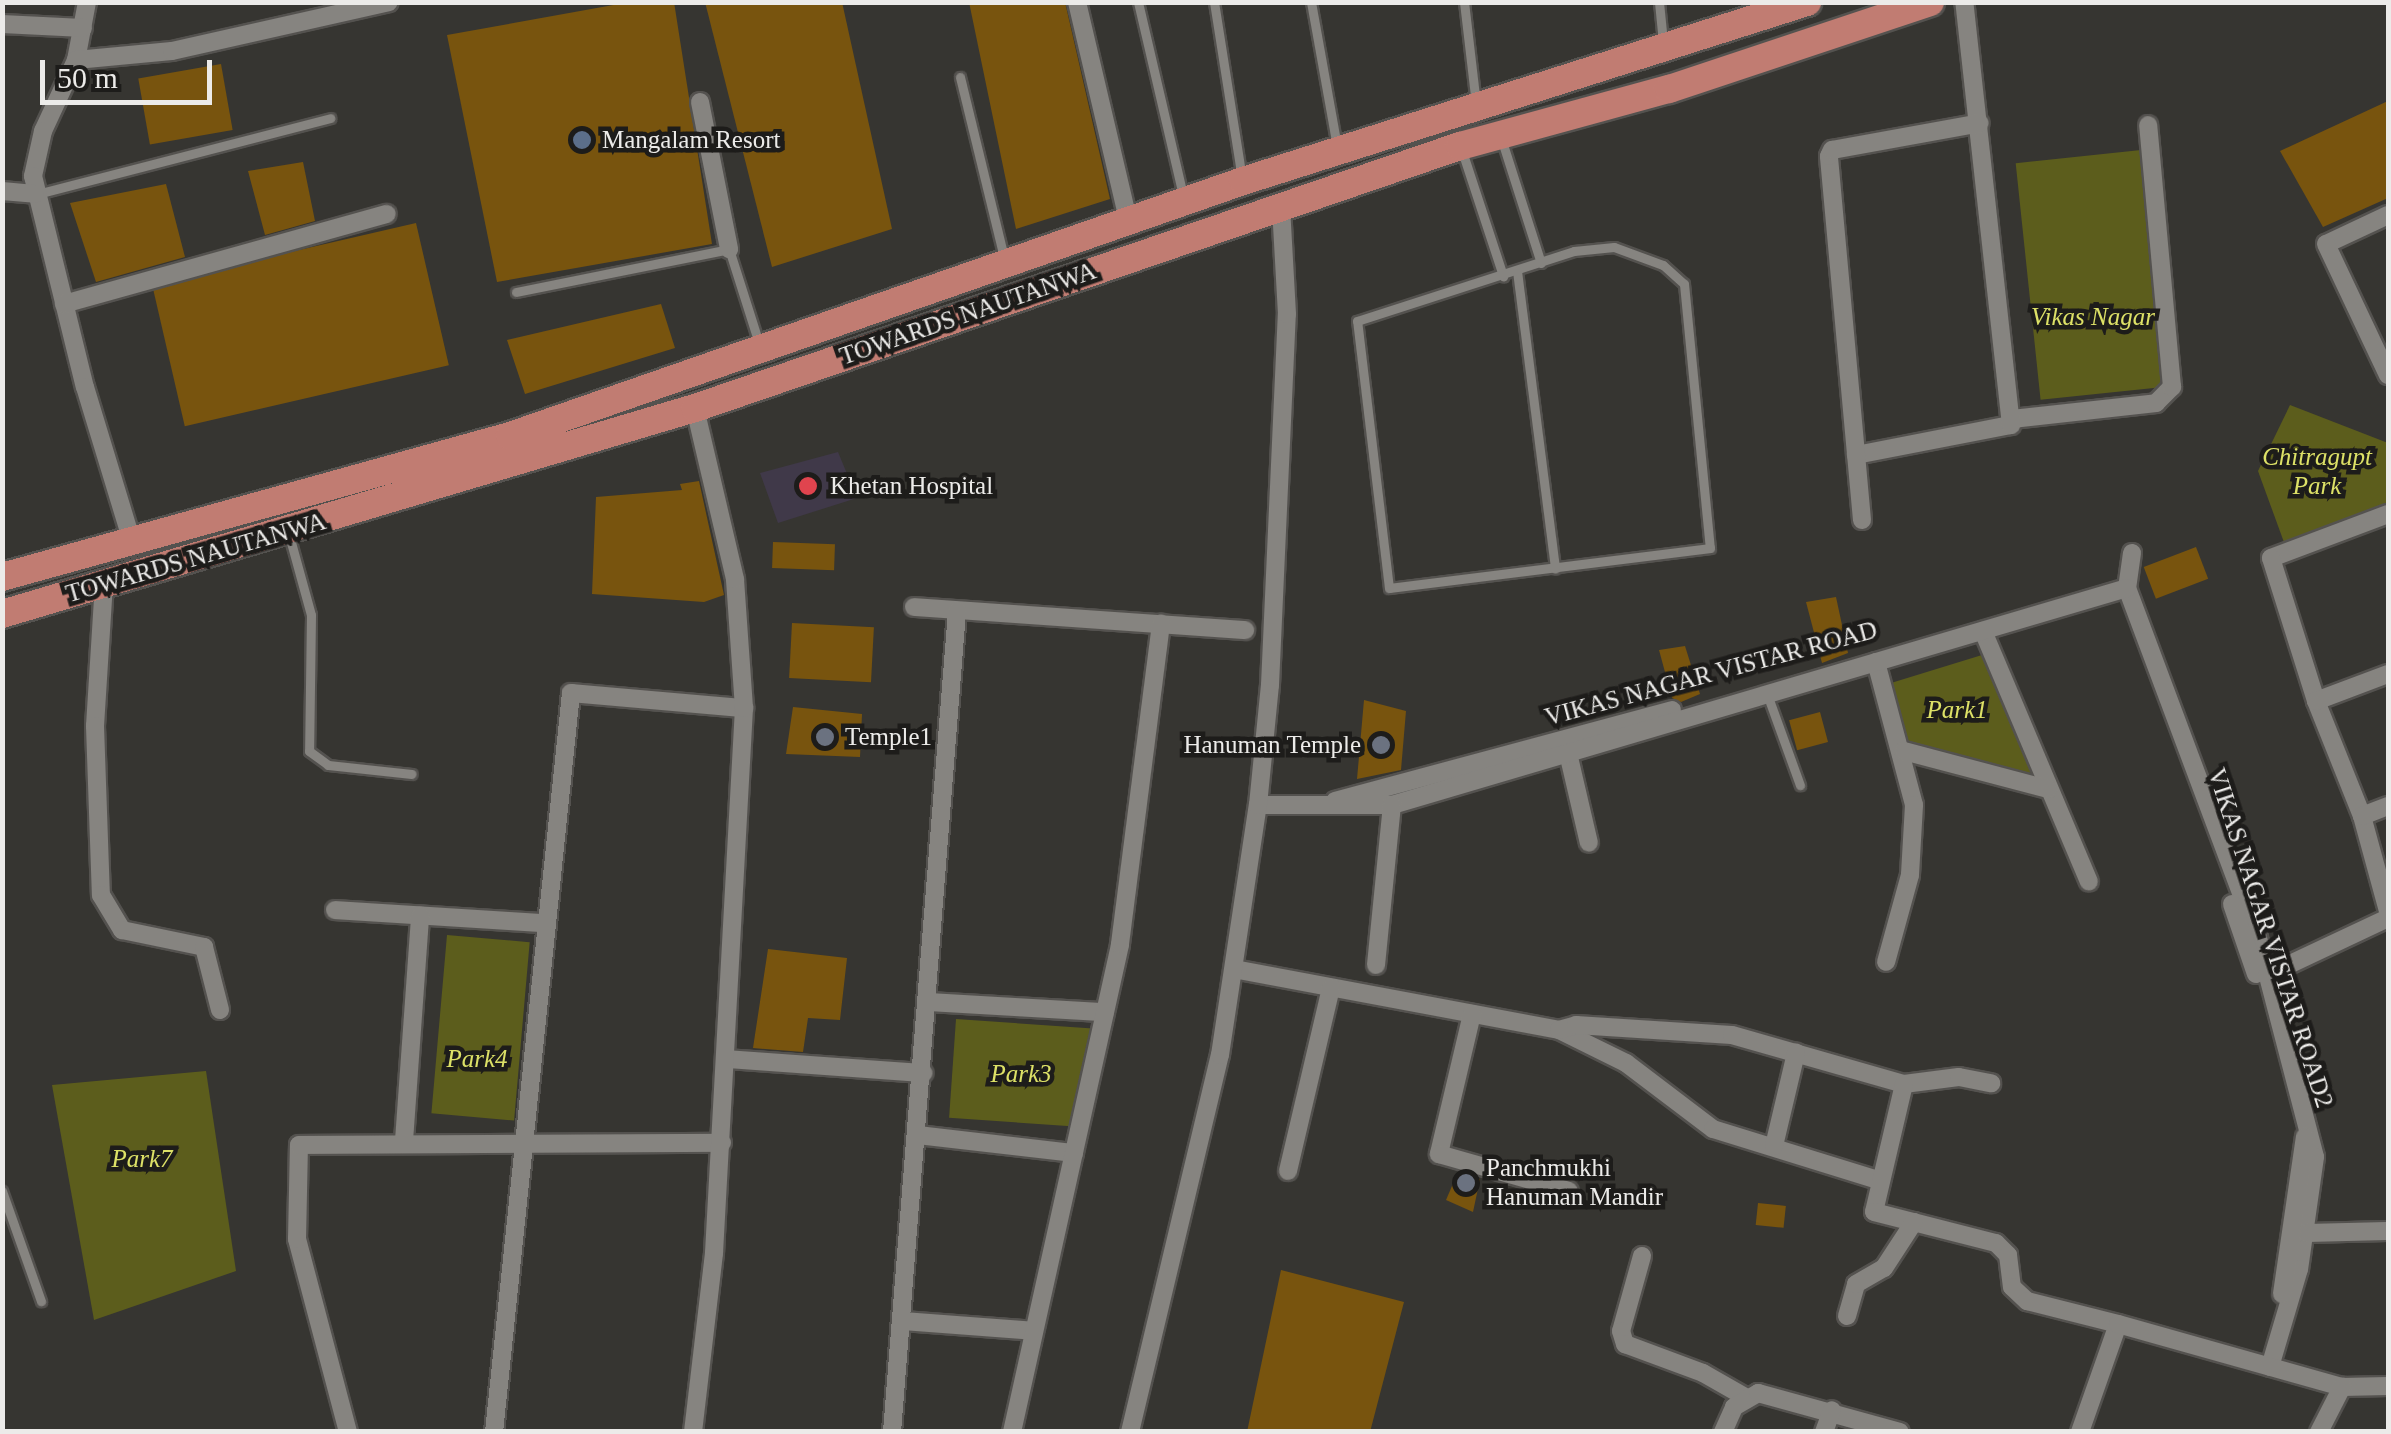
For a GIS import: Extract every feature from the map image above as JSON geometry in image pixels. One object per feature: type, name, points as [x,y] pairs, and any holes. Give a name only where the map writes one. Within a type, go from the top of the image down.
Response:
[{"type":"main road","points":[[2,576],[510,436],[1242,181],[1664,45],[1754,10],[1807,2]]},
{"type":"main road","name":"TOWARDS NAUTANWA","points":[[2,614],[288,533],[695,408],[1460,146],[1502,138],[1930,2]]},
{"type":"street","points":[[87,2],[76,60],[43,132],[35,194],[132,542]]},
{"type":"street","points":[[76,60],[203,45],[389,2]]},
{"type":"street","points":[[1076,2],[1129,223]]},
{"type":"street","points":[[1856,455],[2008,427],[2012,420],[1964,2]]},
{"type":"street","points":[[2,24],[84,28]]},
{"type":"street","points":[[700,102],[730,248]]},
{"type":"street","points":[[1862,520],[1830,152],[1980,123]]},
{"type":"street","points":[[2012,420],[2156,403],[2172,386],[2148,125]]},
{"type":"street","points":[[2,191],[35,194]]},
{"type":"street","points":[[1130,1432],[1220,1054],[1258,805],[1270,685],[1287,314],[1281,208]]},
{"type":"street","points":[[64,304],[388,214]]},
{"type":"street","points":[[2388,215],[2326,244],[2388,375]]},
{"type":"street","points":[[694,1432],[728,1058],[744,708],[735,579],[695,408]]},
{"type":"street","points":[[2267,975],[2388,914],[2362,816],[2316,701],[2271,558],[2388,514]]},
{"type":"street","points":[[2132,553],[2130,596],[2267,975],[2307,1126],[2314,1188],[2272,1361]]},
{"type":"street","points":[[104,582],[95,726],[101,895],[122,930],[204,948],[220,1010]]},
{"type":"street","points":[[1258,805],[1392,805],[1983,631],[2130,596]]},
{"type":"street","name":"VIKAS NAGAR VISTAR ROAD","points":[[1309,808],[2130,596]]},
{"type":"street","name":"VIKAS NAGAR VISTAR ROAD2","points":[[2130,596],[2307,1126],[2272,1361]]},
{"type":"street","points":[[914,607],[1245,630]]},
{"type":"street","points":[[892,1432],[924,1073],[957,610]]},
{"type":"street","points":[[1012,1432],[1105,1012],[1136,850],[1161,624]]},
{"type":"street","points":[[1983,631],[2089,882]]},
{"type":"street","points":[[1876,662],[1904,751],[1915,837],[1886,962]]},
{"type":"street","points":[[2316,701],[2388,674]]},
{"type":"street","points":[[494,1432],[519,1142],[570,692],[744,708]]},
{"type":"street","points":[[1904,751],[2048,789]]},
{"type":"street","points":[[1568,753],[1589,844]]},
{"type":"street","points":[[1376,965],[1392,805]]},
{"type":"street","points":[[2362,816],[2388,806]]},
{"type":"street","points":[[335,910],[544,924]]},
{"type":"street","points":[[404,1141],[420,916]]},
{"type":"street","points":[[1234,968],[1559,1030],[1626,1063],[1712,1129],[1878,1180]]},
{"type":"street","points":[[1288,1171],[1331,988]]},
{"type":"street","points":[[929,1002],[1105,1012]]},
{"type":"street","points":[[1472,1014],[1438,1151],[1569,1191]]},
{"type":"street","points":[[1559,1030],[1576,1025],[1732,1035],[1904,1084],[1958,1077],[1991,1083]]},
{"type":"street","points":[[1774,1146],[1796,1053]]},
{"type":"street","points":[[728,1058],[924,1073]]},
{"type":"street","points":[[1904,1084],[1878,1180],[1874,1212],[1996,1243],[2008,1256],[2012,1287],[2027,1301],[2272,1361],[2342,1387],[2388,1386]]},
{"type":"street","points":[[918,1135],[1074,1153]]},
{"type":"street","points":[[348,1432],[297,1239],[296,1152],[305,1141],[722,1144]]},
{"type":"street","points":[[1847,1316],[1856,1284],[1884,1268],[1914,1222]]},
{"type":"street","points":[[2306,1233],[2388,1231]]},
{"type":"street","points":[[1642,1256],[1620,1331],[1625,1344],[1704,1373],[1745,1398],[1778,1394],[1900,1432]]},
{"type":"street","points":[[902,1320],[1034,1331]]},
{"type":"street","points":[[2080,1432],[2118,1324]]},
{"type":"street","points":[[2320,1432],[2342,1387]]},
{"type":"street","points":[[1722,1432],[1745,1398]]},
{"type":"street","points":[[1824,1432],[1832,1410]]},
{"type":"lane","points":[[1138,2],[1185,203]]},
{"type":"lane","points":[[1214,2],[1242,181]]},
{"type":"lane","points":[[1311,2],[1337,150]]},
{"type":"lane","points":[[1464,2],[1476,106]]},
{"type":"lane","points":[[1659,2],[1664,45]]},
{"type":"lane","points":[[960,77],[1004,261]]},
{"type":"lane","points":[[35,194],[330,118]]},
{"type":"lane","points":[[1502,138],[1541,263]]},
{"type":"lane","points":[[1460,146],[1503,276]]},
{"type":"lane","points":[[1614,247],[1679,276],[1712,543],[1708,550],[1393,588],[1385,581],[1358,322],[1518,271],[1614,247]]},
{"type":"lane","points":[[516,292],[730,248],[761,350]]},
{"type":"lane","points":[[1518,271],[1555,568]]},
{"type":"lane","points":[[288,533],[311,616],[309,751],[328,764],[412,774]]},
{"type":"lane","points":[[1767,694],[1800,785]]},
{"type":"lane","points":[[2,1191],[42,1301]]},
{"type":"shaded area","name":"Khetan Hospital","points":[[838,452],[857,498],[778,523],[760,473]]},
{"type":"green space","name":"Vikas Nagar","points":[[2141,150],[2166,387],[2041,400],[2016,163]]},
{"type":"green space","name":"Chitragupt Park","points":[[2290,405],[2388,443],[2388,502],[2285,545],[2258,471]]},
{"type":"green space","name":"Park1","points":[[1982,655],[2034,776],[1910,746],[1891,683]]},
{"type":"green space","name":"Park4","points":[[447,935],[530,942],[514,1121],[431,1113]]},
{"type":"green space","name":"Park3","points":[[956,1019],[1093,1029],[1086,1127],[949,1118]]},
{"type":"green space","name":"Park7","points":[[206,1071],[236,1271],[94,1320],[52,1085]]},
{"type":"building","name":"Mangalam Resort","points":[[630,2],[674,2],[712,244],[497,282],[447,35]]},
{"type":"building","points":[[705,2],[842,2],[892,229],[772,267]]},
{"type":"building","points":[[969,2],[1065,2],[1110,199],[1016,229]]},
{"type":"building","points":[[221,64],[233,130],[150,145],[138,79]]},
{"type":"building","points":[[2388,101],[2388,198],[2323,227],[2280,151]]},
{"type":"building","points":[[303,162],[315,221],[265,235],[248,171]]},
{"type":"building","points":[[166,184],[185,257],[96,282],[70,203]]},
{"type":"building","points":[[416,223],[449,365],[185,426],[152,284]]},
{"type":"building","points":[[661,304],[675,348],[525,394],[507,340]]},
{"type":"building","points":[[699,481],[724,595],[704,602],[592,594],[596,497],[682,490],[680,484]]},
{"type":"building","points":[[773,542],[835,544],[834,570],[772,568]]},
{"type":"building","points":[[2196,547],[2208,579],[2156,599],[2144,567]]},
{"type":"building","points":[[1836,597],[1848,653],[1822,663],[1806,602]]},
{"type":"building","points":[[792,623],[874,627],[871,682],[789,678]]},
{"type":"building","points":[[1685,646],[1700,694],[1681,702],[1672,698],[1659,650]]},
{"type":"building","name":"Hanuman Temple","points":[[1364,700],[1406,711],[1401,770],[1357,779]]},
{"type":"building","name":"Temple1","points":[[793,707],[862,714],[860,757],[786,754]]},
{"type":"building","points":[[1820,712],[1828,742],[1797,750],[1789,720]]},
{"type":"building","points":[[768,949],[847,958],[840,1020],[808,1018],[803,1052],[753,1048]]},
{"type":"building","name":"Panchmukhi Hanuman Mandir","points":[[1458,1172],[1480,1179],[1473,1212],[1446,1200]]},
{"type":"building","points":[[1758,1203],[1786,1206],[1784,1228],[1756,1225]]},
{"type":"building","points":[[1281,1270],[1404,1302],[1370,1432],[1247,1432]]},
{"type":"place","name":"Mangalam Resort","points":[[582,140]]},
{"type":"place","name":"Khetan Hospital","points":[[808,486]]},
{"type":"place","name":"Temple1","points":[[825,737]]},
{"type":"place","name":"Hanuman Temple","points":[[1381,745]]},
{"type":"place","name":"Panchmukhi Hanuman Mandir","points":[[1466,1183]]}]
